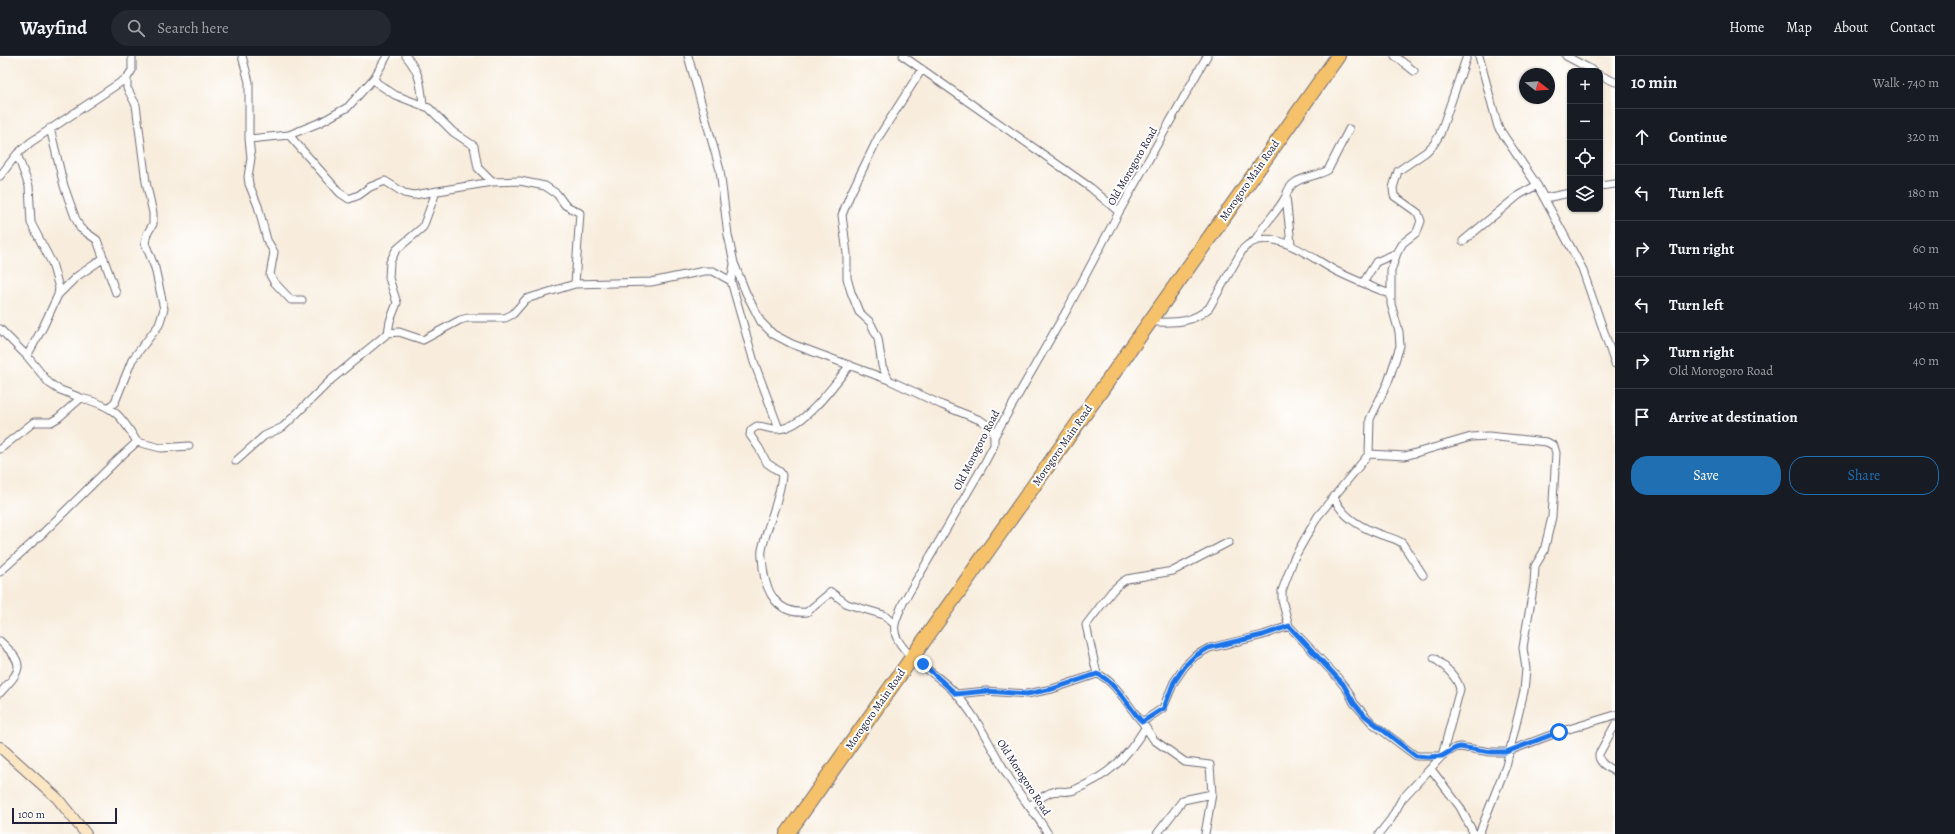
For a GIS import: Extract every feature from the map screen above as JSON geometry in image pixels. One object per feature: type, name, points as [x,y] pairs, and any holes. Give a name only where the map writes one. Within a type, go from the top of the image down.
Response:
[{"type":"highway","name":"Morogoro Main Road","points":[[787,834],[1148,322],[1338,56]]},
{"type":"street","points":[[0,176],[17,154],[31,142],[126,78],[132,70],[132,56]]},
{"type":"street","points":[[242,56],[249,82],[249,139],[251,158],[248,177],[249,184],[258,206],[267,240],[274,252],[270,275],[274,282],[291,300],[302,300]]},
{"type":"street","points":[[249,139],[289,136],[348,107],[374,78],[387,56]]},
{"type":"street","points":[[406,56],[418,72],[423,105]]},
{"type":"street","points":[[688,56],[720,170],[728,235],[734,264],[753,308],[761,322],[768,330],[780,339],[889,380],[942,405],[980,420],[992,428],[994,437]]},
{"type":"street","points":[[903,56],[1091,188],[1119,212]]},
{"type":"street","name":"Old Morogoro Road","points":[[1048,834],[1013,784],[975,720],[956,694],[912,657],[898,641],[894,631],[894,624],[903,603],[983,466],[994,445],[994,437],[1068,308],[1119,212],[1207,56]]},
{"type":"street","points":[[1395,56],[1414,71]]},
{"type":"street","points":[[1442,756],[1416,756],[1372,723],[1354,703],[1348,691],[1337,677],[1289,626],[1282,600],[1282,591],[1294,558],[1318,516],[1369,454],[1370,419],[1388,382],[1400,346],[1399,332],[1391,304],[1391,271],[1397,253],[1403,243],[1417,232],[1421,221],[1418,213],[1394,196],[1393,188],[1398,171],[1426,152],[1434,144],[1440,134],[1466,56]]},
{"type":"street","points":[[1480,56],[1498,127],[1545,198],[1582,268],[1615,364]]},
{"type":"street","points":[[1566,56],[1588,68]]},
{"type":"street","points":[[889,380],[882,366],[878,338],[870,322],[859,312],[847,278],[847,254],[842,215],[850,195],[878,138],[922,69]]},
{"type":"street","points":[[1603,76],[1615,82]]},
{"type":"street","points":[[108,408],[115,402],[132,360],[159,325],[164,308],[157,274],[145,243],[147,234],[153,224],[153,213],[146,182],[136,105],[127,88],[126,78]]},
{"type":"street","points":[[374,78],[377,83],[395,95],[423,105],[434,112],[453,132],[474,146],[478,168],[492,182]]},
{"type":"street","points":[[50,128],[61,173],[75,217],[80,228],[97,240],[116,293]]},
{"type":"street","points":[[1256,239],[1259,232],[1280,207],[1291,186],[1296,181],[1328,170],[1349,129]]},
{"type":"street","points":[[289,136],[340,193],[349,199],[359,196],[370,186],[385,181],[408,195],[436,192],[492,182],[520,181],[546,186],[556,194],[565,205],[580,213],[575,284]]},
{"type":"street","points":[[17,154],[29,186],[31,223],[52,263],[58,280],[58,295]]},
{"type":"street","points":[[1603,186],[1615,184]]},
{"type":"street","points":[[1463,241],[1519,195],[1537,185]]},
{"type":"street","points":[[388,334],[390,322],[397,303],[389,278],[390,262],[396,250],[423,227],[436,192]]},
{"type":"street","points":[[1545,198],[1567,194]]},
{"type":"street","points":[[1286,196],[1291,244]]},
{"type":"street","points":[[1148,322],[1191,320],[1201,315],[1209,308],[1243,248],[1250,241],[1256,239],[1274,240],[1291,244],[1323,264],[1390,294]]},
{"type":"street","points":[[1363,283],[1376,262],[1382,258],[1397,253]]},
{"type":"street","points":[[27,356],[58,295],[76,277],[104,258]]},
{"type":"street","points":[[734,264],[731,281],[754,362],[779,429]]},
{"type":"street","points":[[236,461],[264,436],[283,427],[332,379],[388,334],[400,332],[422,340],[460,320],[468,318],[505,318],[513,314],[526,299],[575,284],[651,282],[704,271],[713,271],[731,281]]},
{"type":"street","points":[[0,329],[27,356],[49,383],[58,390],[108,408],[127,424],[137,442],[161,448],[189,446]]},
{"type":"street","points":[[850,365],[806,415],[791,425],[779,429],[757,426],[752,428],[750,432],[767,463],[782,475],[762,555],[765,581],[773,600],[780,606],[790,611],[807,612],[831,592],[847,604],[884,615],[894,624]]},
{"type":"street","points":[[0,449],[34,422],[51,422],[66,413],[81,398]]},
{"type":"street","points":[[1369,454],[1405,456],[1471,437],[1488,436],[1547,442],[1554,446],[1556,460],[1552,517],[1544,551],[1535,566],[1534,584],[1524,642],[1526,669],[1524,691],[1506,766],[1479,834]]},
{"type":"street","points":[[0,572],[42,534],[137,442]]},
{"type":"street","points":[[1334,497],[1342,512],[1378,533],[1398,540],[1402,543],[1423,575]]},
{"type":"street","points":[[1097,674],[1086,625],[1116,587],[1127,579],[1174,571],[1229,542]]},
{"type":"street","points":[[1029,806],[1054,791],[1074,790],[1115,767],[1135,744],[1143,725],[1164,708],[1174,682],[1185,666],[1195,656],[1208,648],[1263,635],[1289,626]]},
{"type":"street","points":[[0,641],[17,660],[19,668],[17,673],[0,693]]},
{"type":"street","points":[[1434,658],[1449,670],[1459,684],[1460,689],[1447,730],[1442,756]]},
{"type":"street","points":[[956,694],[986,691],[1027,694],[1052,689],[1097,674],[1105,678],[1113,686],[1154,740],[1185,762],[1210,765],[1212,794],[1205,834]]},
{"type":"street","points":[[1379,834],[1402,799],[1413,786],[1442,756],[1456,748],[1460,747],[1491,752],[1510,750],[1559,732],[1615,715]]},
{"type":"street","points":[[1615,726],[1598,754],[1600,762],[1615,772]]},
{"type":"street","points":[[0,747],[57,798],[86,834]]},
{"type":"street","points":[[1431,769],[1460,807],[1474,834]]},
{"type":"street","points":[[1157,834],[1183,800],[1212,794]]},
{"type":"route","points":[[923,664],[956,694],[986,691],[1027,694],[1052,689],[1090,675],[1100,674],[1113,686],[1142,722],[1164,708],[1174,682],[1185,666],[1201,652],[1208,648],[1263,635],[1289,626],[1343,684],[1354,703],[1364,715],[1372,723],[1416,756],[1442,756],[1460,747],[1498,753],[1506,752],[1559,732]]}]
